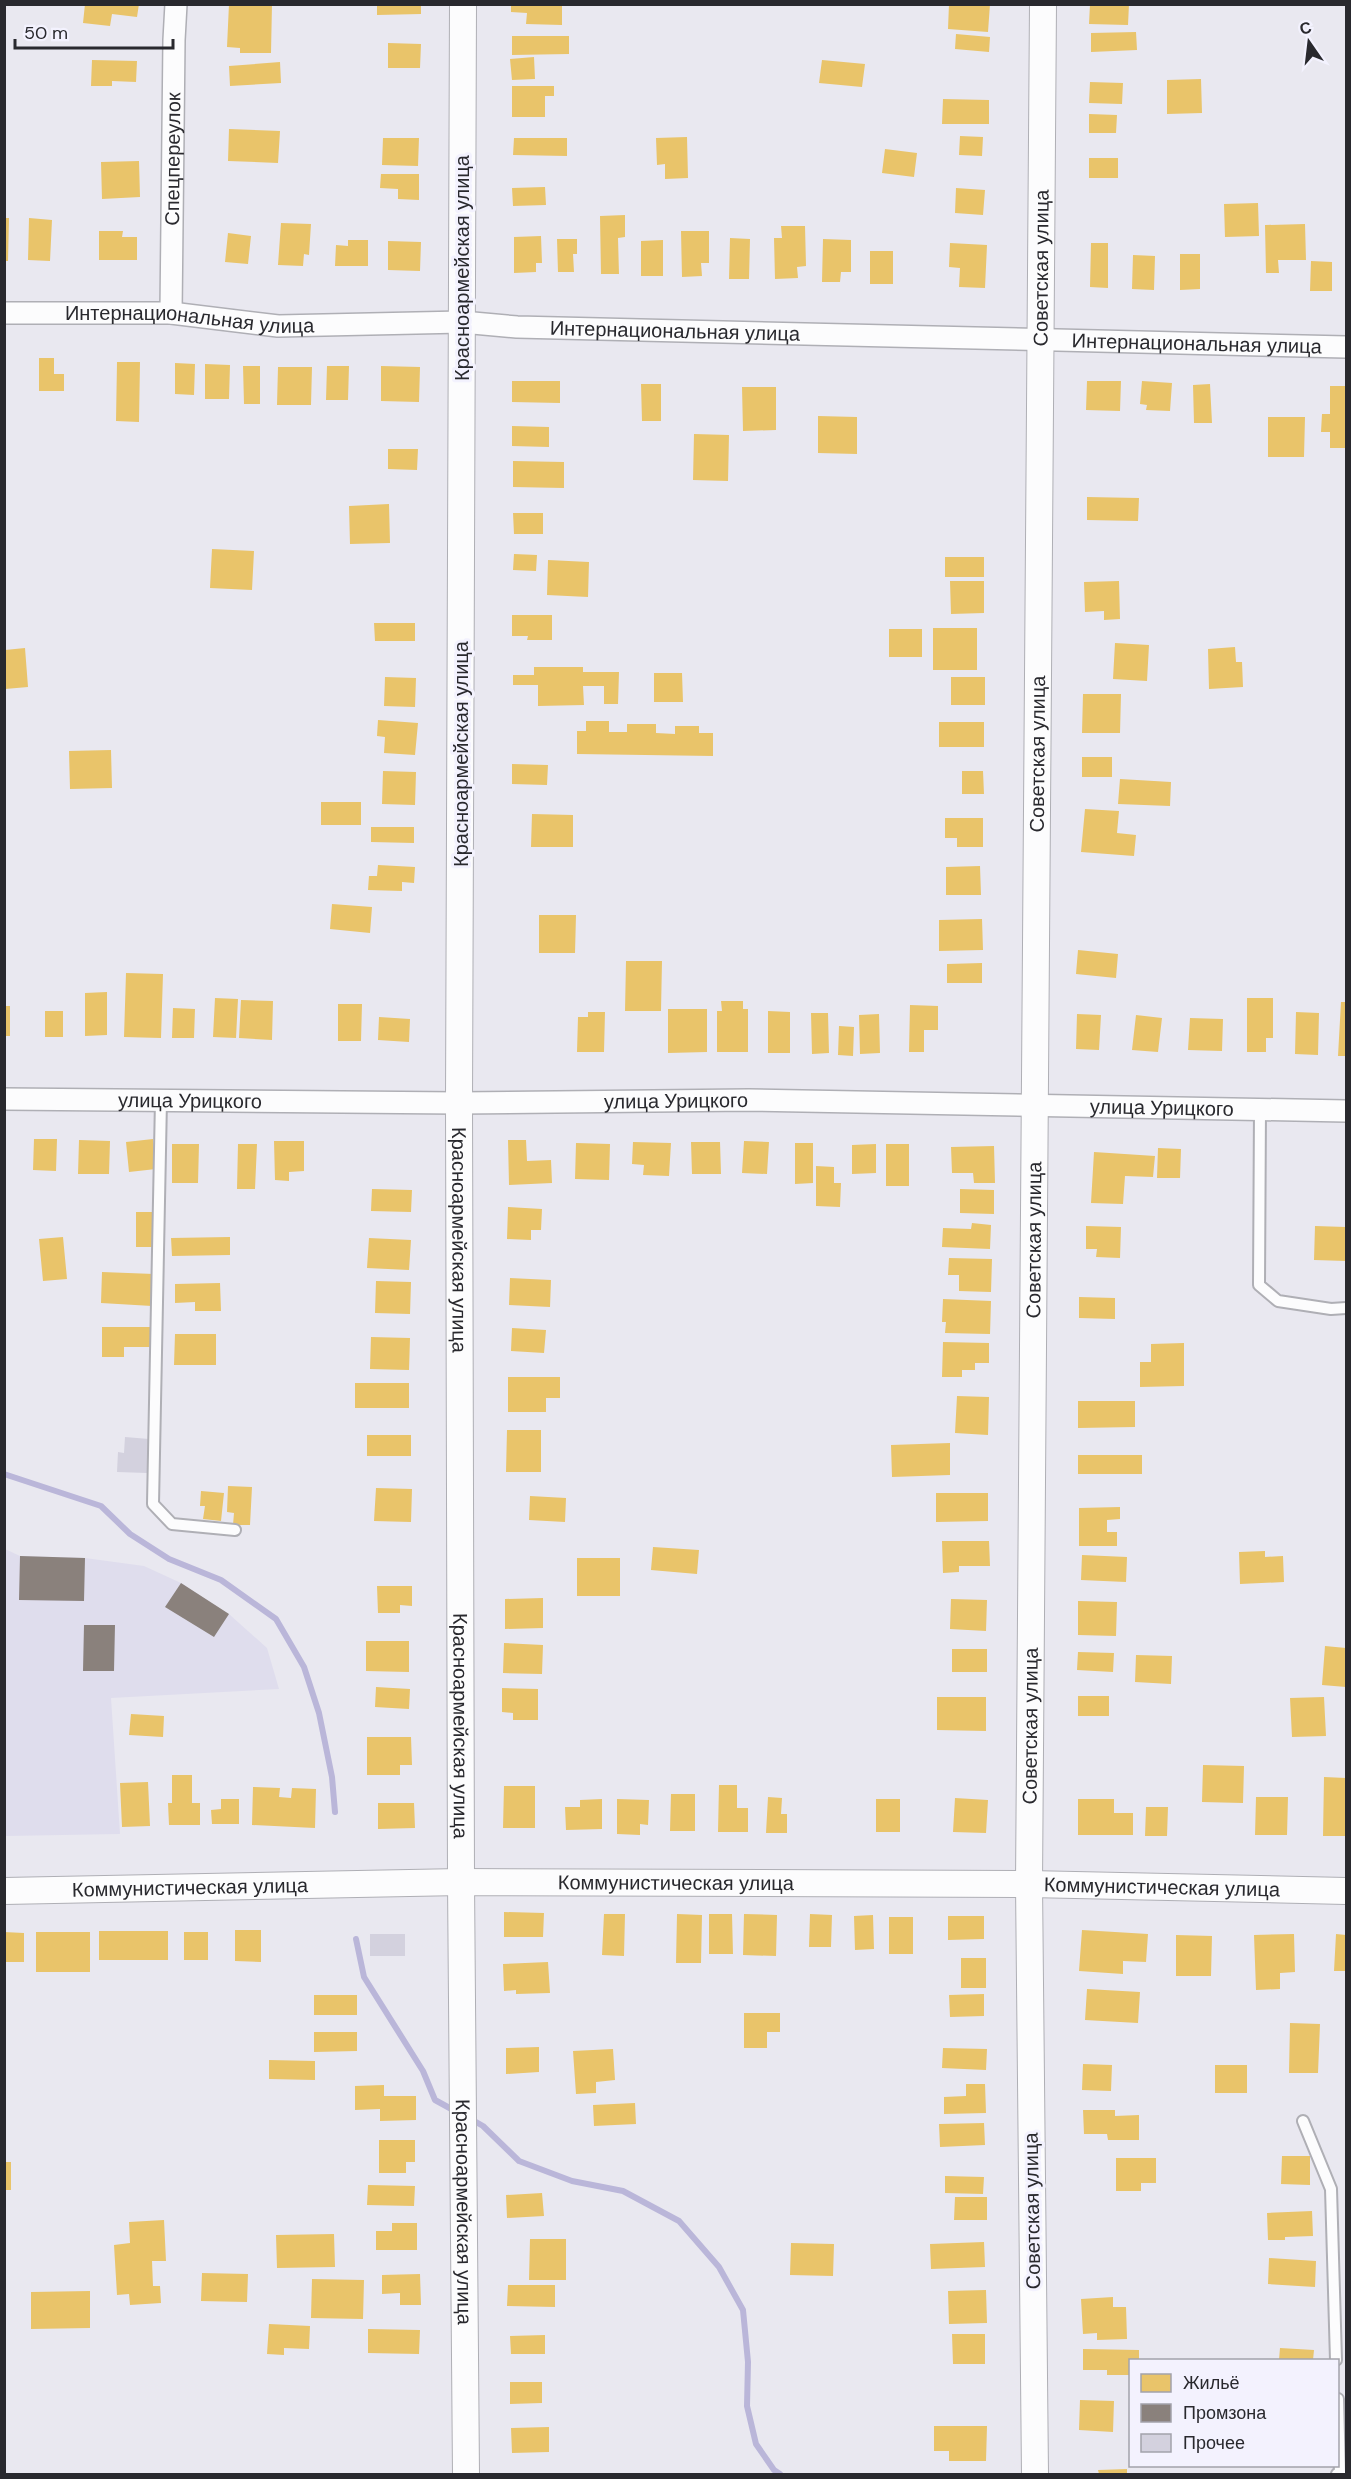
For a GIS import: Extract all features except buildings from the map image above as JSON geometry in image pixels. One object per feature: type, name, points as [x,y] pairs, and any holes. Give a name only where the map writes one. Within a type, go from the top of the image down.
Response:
[{"type":"street","name":"Спецпереулок","points":[[171,313],[176,4]]},
{"type":"street","name":"Красноармейская улица","points":[[463,4],[459,1102],[461,1882],[466,2475]]},
{"type":"street","name":"Советская улица","points":[[1035,2475],[1029,1884],[1043,4]]},
{"type":"street","name":"Интернациональная улица","points":[[4,312],[171,313],[278,326],[462,322],[517,327],[1347,347]]},
{"type":"street","name":"улица Урицкого","points":[[4,1099],[459,1102],[749,1100],[1347,1111]]},
{"type":"street","name":"Коммунистическая улица","points":[[4,1891],[461,1882],[1029,1884],[1347,1891]]},
{"type":"lane","points":[[161,1100],[153,1504],[172,1524],[235,1530]]},
{"type":"lane","points":[[1260,1109],[1259,1285],[1278,1301],[1331,1309],[1347,1308]]},
{"type":"lane","points":[[1303,2121],[1331,2189],[1336,2359]]},
{"type":"lane","points":[[1337,2475],[1340,2473],[1339,2436]]},
{"type":"shaded area","points":[[5,1549],[20,1556],[85,1558],[144,1566],[181,1583],[229,1614],[267,1648],[279,1689],[111,1698],[120,1834],[5,1836]]},
{"type":"waterway","points":[[4,1474],[101,1506],[130,1534],[169,1559],[221,1580],[276,1619],[304,1667],[319,1713],[332,1777],[335,1812]]},
{"type":"waterway","points":[[356,1939],[364,1977],[423,2071],[435,2100],[455,2111]]},
{"type":"waterway","points":[[469,2118],[483,2126],[519,2161],[572,2181],[623,2191],[679,2221],[719,2267],[743,2310],[748,2362],[747,2406],[756,2444],[774,2470],[780,2474]]}]
